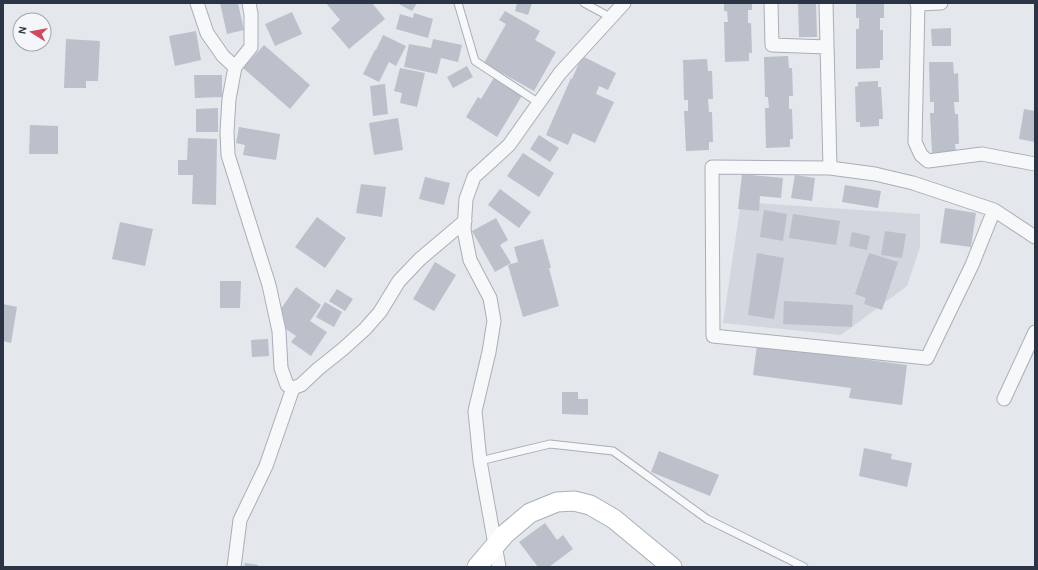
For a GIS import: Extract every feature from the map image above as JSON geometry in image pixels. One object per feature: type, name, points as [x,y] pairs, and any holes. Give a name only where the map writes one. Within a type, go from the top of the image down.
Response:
[{"type":"main road","points":[[477,567],[506,534],[530,513],[557,502],[574,501],[590,505],[614,519],[672,567]]},
{"type":"street","points":[[197,3],[207,33],[223,56],[235,67]]},
{"type":"street","points":[[249,3],[251,14],[251,47],[235,67],[229,99],[227,132],[228,155],[269,285],[279,331],[281,368],[287,385],[292,388]]},
{"type":"street","points":[[499,567],[480,461],[475,411],[489,352],[494,321],[490,298],[470,260],[464,230],[466,199],[474,177],[509,145],[560,73],[624,3]]},
{"type":"street","points":[[771,3],[772,45],[827,47]]},
{"type":"street","points":[[826,3],[830,168]]},
{"type":"street","points":[[941,3],[917,4],[916,142],[921,154],[928,161],[982,154],[1035,164]]},
{"type":"street","points":[[994,210],[972,265],[927,358],[713,336],[712,167],[830,168],[875,174],[913,183],[994,210],[1035,238]]},
{"type":"street","points":[[292,388],[301,385],[318,369],[343,350],[365,329],[380,312],[399,281],[420,259],[465,221]]},
{"type":"street","points":[[1004,399],[1034,336]]},
{"type":"street","points":[[234,567],[240,520],[266,466],[292,388]]},
{"type":"lane","points":[[458,3],[475,61],[539,103]]},
{"type":"lane","points":[[584,3],[610,17]]},
{"type":"lane","points":[[480,461],[550,444],[614,451],[707,519],[804,567]]},
{"type":"shaded area","points":[[741,202],[920,214],[920,247],[907,286],[841,335],[723,323]]},
{"type":"building","points":[[220,3],[238,3],[244,30],[227,34]]},
{"type":"building","points":[[326,3],[372,3],[385,19],[349,49],[331,28],[340,20]]},
{"type":"building","points":[[397,3],[417,3],[412,11]]},
{"type":"building","points":[[517,3],[532,3],[528,15],[515,11]]},
{"type":"building","points":[[724,3],[752,3],[752,10],[748,10],[748,23],[751,23],[752,53],[749,53],[749,61],[725,62],[724,22],[728,22],[727,11],[724,11]]},
{"type":"building","points":[[798,3],[816,3],[817,37],[799,37]]},
{"type":"building","points":[[856,3],[884,3],[884,18],[880,18],[880,30],[883,30],[883,60],[880,60],[880,68],[856,69],[856,29],[859,29],[859,18],[856,18]]},
{"type":"building","points":[[505,11],[540,31],[535,40],[556,52],[534,91],[484,63],[506,24],[499,20]]},
{"type":"building","points":[[292,12],[302,34],[275,46],[265,24]]},
{"type":"building","points":[[414,13],[433,19],[428,38],[396,29],[400,14],[413,18]]},
{"type":"building","points":[[951,28],[951,46],[932,46],[931,29]]},
{"type":"building","points":[[196,31],[201,60],[175,66],[169,36]]},
{"type":"building","points":[[383,35],[406,46],[396,66],[389,62],[379,82],[363,74]]},
{"type":"building","points":[[66,39],[100,41],[98,81],[86,81],[86,88],[64,88]]},
{"type":"building","points":[[433,39],[462,45],[458,62],[441,58],[437,74],[404,67],[409,44],[431,48]]},
{"type":"building","points":[[264,45],[310,85],[290,109],[243,68]]},
{"type":"building","points":[[582,56],[616,73],[608,90],[599,86],[596,94],[614,102],[595,143],[573,133],[568,145],[546,135]]},
{"type":"building","points":[[788,56],[789,68],[792,68],[793,96],[789,96],[789,109],[792,109],[793,139],[790,139],[790,147],[766,148],[765,108],[769,108],[768,97],[765,97],[764,57]]},
{"type":"building","points":[[707,59],[708,71],[712,71],[713,99],[708,99],[709,112],[712,112],[713,142],[709,142],[709,150],[686,151],[684,111],[688,111],[688,100],[684,100],[683,60]]},
{"type":"building","points":[[929,62],[953,62],[954,74],[958,73],[959,102],[954,102],[955,114],[958,114],[959,144],[955,144],[956,152],[932,153],[930,113],[934,113],[934,102],[930,102]]},
{"type":"building","points":[[467,66],[473,77],[453,88],[447,77]]},
{"type":"building","points":[[400,68],[425,73],[417,107],[400,103],[402,93],[394,91]]},
{"type":"building","points":[[194,75],[222,75],[222,97],[195,98]]},
{"type":"building","points":[[495,76],[523,94],[497,137],[466,117],[478,97],[481,99]]},
{"type":"building","points":[[878,81],[878,87],[881,87],[883,119],[879,119],[879,126],[860,127],[860,122],[856,122],[855,87],[858,86],[858,82]]},
{"type":"building","points":[[385,84],[388,114],[373,116],[370,86]]},
{"type":"building","points":[[218,108],[218,132],[196,132],[196,109]]},
{"type":"building","points":[[1024,109],[1035,111],[1035,142],[1019,139]]},
{"type":"building","points":[[398,118],[403,150],[374,155],[369,123]]},
{"type":"building","points":[[30,125],[58,126],[58,154],[29,154]]},
{"type":"building","points":[[239,127],[280,134],[276,160],[243,155],[245,145],[236,143]]},
{"type":"building","points":[[539,135],[559,148],[550,162],[530,149]]},
{"type":"building","points":[[188,138],[217,139],[216,205],[192,204],[193,175],[178,175],[178,160],[187,160]]},
{"type":"building","points":[[523,153],[554,173],[539,197],[507,176]]},
{"type":"building","points":[[742,174],[783,178],[781,198],[760,196],[759,211],[738,209]]},
{"type":"building","points":[[795,175],[815,178],[812,201],[791,198]]},
{"type":"building","points":[[425,177],[450,183],[444,205],[419,199]]},
{"type":"building","points":[[361,184],[386,187],[382,217],[356,213]]},
{"type":"building","points":[[845,185],[881,191],[878,208],[842,202]]},
{"type":"building","points":[[500,189],[531,212],[519,228],[488,205]]},
{"type":"building","points":[[945,208],[976,213],[971,247],[940,243]]},
{"type":"building","points":[[764,210],[787,214],[783,241],[760,237]]},
{"type":"building","points":[[793,214],[840,221],[836,245],[789,238]]},
{"type":"building","points":[[317,217],[346,238],[325,268],[295,247]]},
{"type":"building","points":[[496,218],[508,240],[500,245],[511,263],[495,272],[472,231]]},
{"type":"building","points":[[120,222],[153,229],[145,266],[112,259]]},
{"type":"building","points":[[885,231],[906,234],[902,258],[881,255]]},
{"type":"building","points":[[852,232],[870,236],[867,250],[849,246]]},
{"type":"building","points":[[543,239],[559,306],[523,317],[508,265],[518,262],[514,247]]},
{"type":"building","points":[[757,253],[784,258],[774,319],[748,315]]},
{"type":"building","points":[[869,253],[898,262],[882,310],[864,304],[866,298],[855,294]]},
{"type":"building","points":[[435,262],[456,275],[434,311],[413,299]]},
{"type":"building","points":[[220,281],[241,281],[240,308],[220,308]]},
{"type":"building","points":[[296,287],[321,305],[310,321],[327,332],[311,356],[291,342],[296,336],[280,325],[284,317],[278,313]]},
{"type":"building","points":[[337,289],[353,299],[345,311],[329,301]]},
{"type":"building","points":[[784,301],[853,305],[852,327],[783,324]]},
{"type":"building","points":[[325,302],[342,312],[334,327],[316,317]]},
{"type":"building","points":[[3,304],[17,307],[11,343],[3,341]]},
{"type":"building","points":[[268,339],[269,356],[252,357],[251,340]]},
{"type":"building","points":[[757,345],[907,365],[902,405],[849,398],[851,388],[753,375]]},
{"type":"building","points":[[562,392],[578,392],[578,399],[588,399],[588,415],[562,414]]},
{"type":"building","points":[[864,448],[892,454],[891,459],[912,463],[907,487],[859,476]]},
{"type":"building","points":[[659,451],[719,475],[710,496],[651,472]]},
{"type":"building","points":[[545,523],[557,540],[563,535],[573,549],[549,567],[538,567],[519,542]]},
{"type":"building","points":[[245,563],[258,565],[258,567],[244,567]]}]
